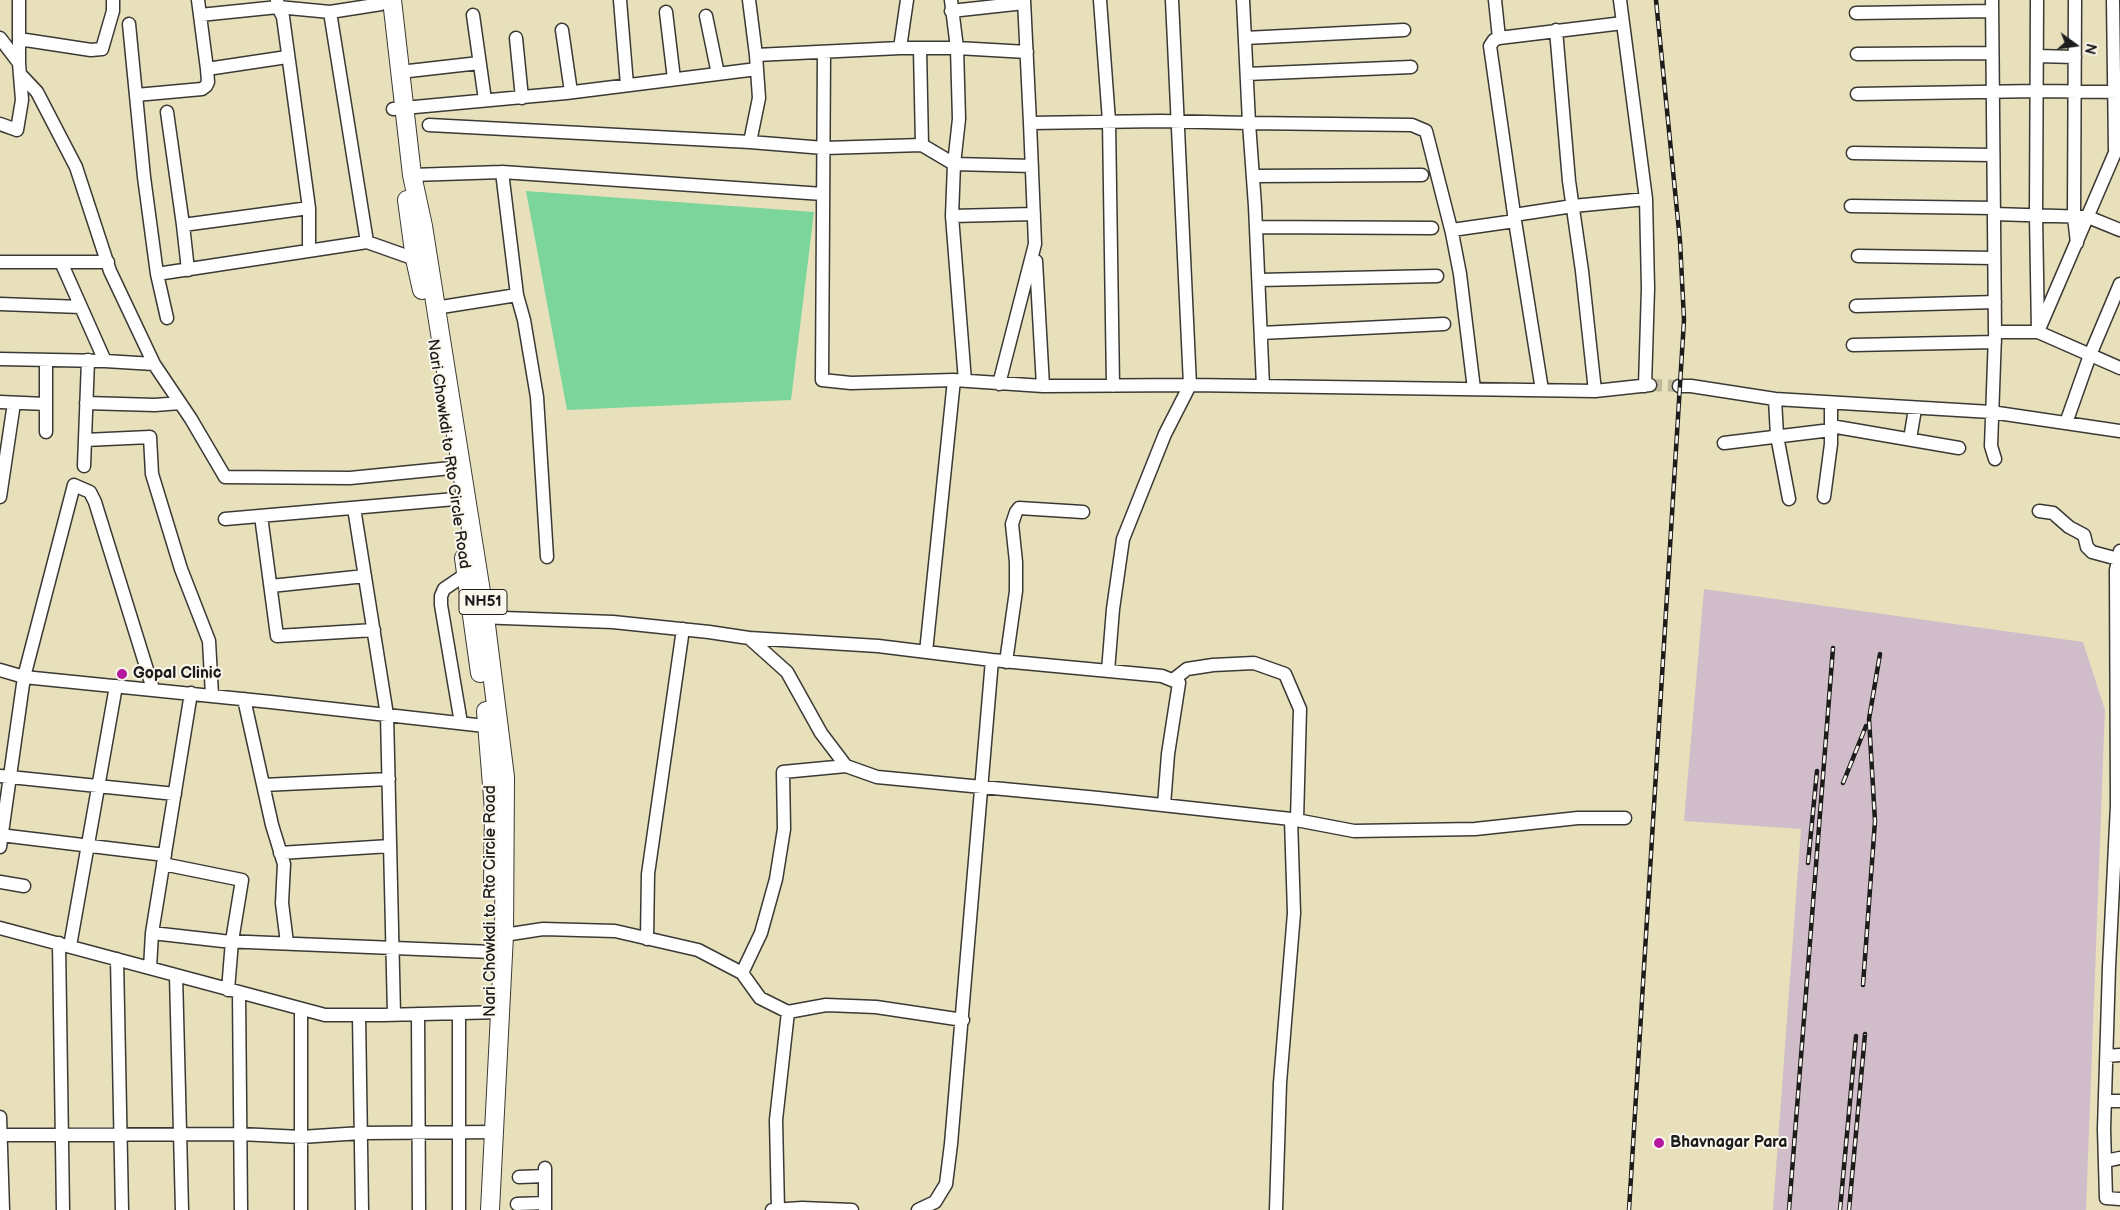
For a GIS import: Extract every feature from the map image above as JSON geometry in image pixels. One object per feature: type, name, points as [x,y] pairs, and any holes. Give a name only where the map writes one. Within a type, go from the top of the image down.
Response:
[{"type":"highway","name":"NH51","points":[[384,1],[400,72],[399,109],[423,226],[478,617]]},
{"type":"highway","name":"Nari Chowkdi to Rto Circle Road","points":[[384,1],[399,109],[415,259],[427,311],[466,574],[478,617],[493,726],[492,952],[496,1013],[490,1132],[481,1210]]},
{"type":"highway","name":"NH51","points":[[493,726],[505,777],[504,936],[496,1013]]},
{"type":"highway","name":"NH51","points":[[490,1132],[490,1210]]},
{"type":"street","points":[[0,124],[17,130],[22,100],[19,68],[20,0]]},
{"type":"street","points":[[19,39],[91,50],[102,49],[113,11],[113,0]]},
{"type":"street","points":[[136,95],[202,89],[208,82],[198,0]]},
{"type":"street","points":[[620,0],[627,85]]},
{"type":"street","points":[[749,0],[759,98],[750,142]]},
{"type":"street","points":[[900,48],[907,0]]},
{"type":"street","points":[[1100,0],[1109,121],[1113,386]]},
{"type":"street","points":[[1108,671],[1113,609],[1123,539],[1165,434],[1190,385],[1172,0]]},
{"type":"street","points":[[1243,0],[1249,122],[1254,176],[1263,386]]},
{"type":"street","points":[[1495,0],[1499,38]]},
{"type":"street","points":[[824,52],[822,380],[851,383],[959,381],[1043,386],[1190,385],[1595,391],[1647,386],[1648,288],[1646,199],[1620,0]]},
{"type":"street","points":[[2037,0],[2036,216],[2038,332]]},
{"type":"street","points":[[2075,0],[2074,217],[2077,243]]},
{"type":"street","points":[[2038,332],[2118,147],[2113,0]]},
{"type":"street","points":[[200,15],[277,3],[330,12],[384,1]]},
{"type":"street","points":[[926,652],[959,381],[952,216],[954,164],[959,119],[957,48],[951,6],[1024,2],[1043,386]]},
{"type":"street","points":[[277,3],[283,16],[309,208],[310,251]]},
{"type":"street","points":[[1856,13],[1992,6],[1995,337],[1991,446],[1995,459]]},
{"type":"street","points":[[330,12],[367,242]]},
{"type":"street","points":[[666,12],[674,79]]},
{"type":"street","points":[[472,16],[485,100]]},
{"type":"street","points":[[706,16],[718,74]]},
{"type":"street","points":[[1542,390],[1489,50],[1491,42],[1499,38],[1623,23]]},
{"type":"street","points":[[129,24],[144,177],[157,274],[167,318]]},
{"type":"street","points":[[562,30],[571,92]]},
{"type":"street","points":[[1245,38],[1404,30]]},
{"type":"street","points":[[1556,30],[1573,206],[1595,391]]},
{"type":"street","points":[[0,38],[37,92],[76,167],[108,262],[154,364],[223,474],[228,478],[350,478],[451,468]]},
{"type":"street","points":[[516,38],[522,98]]},
{"type":"street","points":[[756,55],[900,48],[957,48],[1027,52]]},
{"type":"street","points":[[920,49],[922,145]]},
{"type":"street","points":[[1857,54],[1992,53]]},
{"type":"street","points":[[2036,56],[2075,57]]},
{"type":"street","points":[[207,69],[288,57]]},
{"type":"street","points":[[400,72],[479,63]]},
{"type":"street","points":[[1247,74],[1411,67]]},
{"type":"street","points":[[399,109],[522,98],[757,69]]},
{"type":"street","points":[[1857,94],[2036,91],[2117,92]]},
{"type":"street","points":[[167,112],[188,270]]},
{"type":"street","points":[[1030,123],[1109,121],[1249,122],[1419,127],[1426,131],[1452,230],[1460,274],[1474,389]]},
{"type":"street","points":[[429,125],[750,142],[824,148],[922,145],[954,164],[1032,166]]},
{"type":"street","points":[[1853,153],[1993,155]]},
{"type":"street","points":[[412,175],[502,172],[823,194]]},
{"type":"street","points":[[502,172],[517,295],[524,320],[537,397],[546,557]]},
{"type":"street","points":[[1254,176],[1422,175]]},
{"type":"street","points":[[1452,230],[1573,206],[1646,199]]},
{"type":"street","points":[[1851,206],[1994,211],[2036,216],[2088,217],[2120,230]]},
{"type":"street","points":[[183,225],[309,208]]},
{"type":"street","points":[[952,216],[1034,214]]},
{"type":"street","points":[[1256,227],[1432,228]]},
{"type":"street","points":[[157,274],[367,242],[415,259]]},
{"type":"street","points":[[999,384],[1035,244]]},
{"type":"street","points":[[1858,256],[1994,258]]},
{"type":"street","points":[[0,262],[108,262]]},
{"type":"street","points":[[61,262],[105,361]]},
{"type":"street","points":[[1259,280],[1437,276]]},
{"type":"street","points":[[2066,423],[2090,355],[2120,284]]},
{"type":"street","points":[[435,308],[517,295]]},
{"type":"street","points":[[1856,306],[1995,302]]},
{"type":"street","points":[[0,304],[81,307]]},
{"type":"street","points":[[1261,333],[1444,324]]},
{"type":"street","points":[[1852,345],[1995,337],[2038,332],[2120,368]]},
{"type":"street","points":[[0,359],[88,360],[154,364]]},
{"type":"street","points":[[46,360],[46,432]]},
{"type":"street","points":[[84,466],[88,360]]},
{"type":"street","points":[[1679,386],[1691,386],[1775,399],[1915,409],[1991,412],[2120,431]]},
{"type":"street","points":[[1775,399],[1777,436],[1789,499]]},
{"type":"street","points":[[0,402],[46,404]]},
{"type":"street","points":[[86,402],[155,405],[180,403]]},
{"type":"street","points":[[0,497],[2,464],[14,403]]},
{"type":"street","points":[[1824,497],[1830,452],[1831,403]]},
{"type":"street","points":[[1910,440],[1915,409]]},
{"type":"street","points":[[1724,443],[1831,428],[1959,448]]},
{"type":"street","points":[[85,440],[150,437],[152,474],[181,570],[209,640],[212,695]]},
{"type":"street","points":[[153,689],[95,502],[90,492],[74,485],[24,677],[5,777],[1,839],[88,844],[164,859],[242,880],[232,941],[240,1134],[240,1210]]},
{"type":"street","points":[[225,519],[455,499]]},
{"type":"street","points":[[354,508],[387,715],[394,1014]]},
{"type":"street","points":[[1006,662],[1016,592],[1016,562],[1012,524],[1016,512],[1019,508],[1083,512]]},
{"type":"street","points":[[2040,511],[2053,513],[2069,528],[2084,535],[2087,547],[2092,552],[2119,555],[2116,570],[2118,632],[2117,875],[2114,994],[2107,1056],[2105,1101],[2105,1160],[2106,1204],[2120,1199]]},
{"type":"street","points":[[262,516],[277,636],[374,630]]},
{"type":"street","points":[[461,723],[441,596],[444,589],[466,574]]},
{"type":"street","points":[[271,586],[365,576]]},
{"type":"street","points":[[478,617],[613,622],[749,638],[878,646],[1006,662],[1162,676],[1180,683],[1168,754],[1164,805]]},
{"type":"street","points":[[647,939],[648,874],[683,629]]},
{"type":"street","points":[[749,638],[787,672],[820,733],[846,766]]},
{"type":"street","points":[[918,1210],[935,1206],[946,1184],[962,1020],[992,660]]},
{"type":"street","points":[[1173,680],[1186,669],[1254,662],[1284,674],[1300,709],[1294,819],[1294,913],[1280,1083],[1276,1210]]},
{"type":"street","points":[[0,670],[24,677],[212,695],[493,726]]},
{"type":"street","points":[[63,1210],[62,1136],[65,945],[88,844],[116,686]]},
{"type":"street","points":[[150,968],[152,934],[191,693]]},
{"type":"street","points":[[244,699],[263,785],[284,864],[282,903],[287,943]]},
{"type":"street","points":[[742,973],[761,932],[776,879],[784,829],[783,772],[846,766],[877,777],[1294,819],[1354,831],[1475,829],[1578,818],[1625,818]]},
{"type":"street","points":[[5,777],[175,794]]},
{"type":"street","points":[[263,785],[388,779]]},
{"type":"street","points":[[280,852],[390,846]]},
{"type":"street","points":[[0,882],[24,886]]},
{"type":"street","points":[[0,928],[325,1015],[496,1013]]},
{"type":"street","points":[[504,936],[543,930],[615,931],[698,950],[742,973],[760,998],[788,1012],[826,1006],[868,1007],[962,1020]]},
{"type":"street","points":[[152,934],[232,941],[492,952]]},
{"type":"street","points":[[117,959],[122,1210]]},
{"type":"street","points":[[176,975],[182,1210]]},
{"type":"street","points":[[301,1008],[301,1210]]},
{"type":"street","points":[[778,1210],[776,1120],[788,1012]]},
{"type":"street","points":[[418,1014],[419,1210]]},
{"type":"street","points":[[459,1014],[459,1210]]},
{"type":"street","points":[[359,1015],[362,1210]]},
{"type":"street","points":[[2107,1056],[2120,1055]]},
{"type":"street","points":[[2105,1101],[2120,1101]]},
{"type":"street","points":[[0,1117],[3,1210]]},
{"type":"street","points":[[0,1135],[240,1134],[301,1137],[361,1133],[490,1132]]},
{"type":"street","points":[[2105,1160],[2120,1158]]},
{"type":"street","points":[[517,1204],[545,1207],[545,1172],[519,1177]]},
{"type":"street","points":[[772,1210],[852,1210]]},
{"type":"shaded area","points":[[1704,589],[2083,642],[2105,710],[2086,1210],[1773,1210],[1801,829],[1684,821]]},
{"type":"green space","points":[[526,191],[814,212],[791,400],[567,410]]},
{"type":"tunnel","points":[[1650,385],[1679,386]]},
{"type":"railway","points":[[1629,1210],[1684,320],[1680,241],[1656,0]]},
{"type":"railway","points":[[1789,1210],[1833,648]]},
{"type":"railway","points":[[1863,985],[1875,821],[1869,719],[1880,654]]},
{"type":"railway","points":[[1843,783],[1866,726]]},
{"type":"railway","points":[[1808,863],[1817,771]]},
{"type":"railway","points":[[1849,1210],[1865,1034]]},
{"type":"railway","points":[[1840,1210],[1856,1036]]},
{"type":"place","name":"Gopal Clinic","points":[[122,674]]},
{"type":"place","name":"Bhavnagar Para","points":[[1659,1143]]}]
